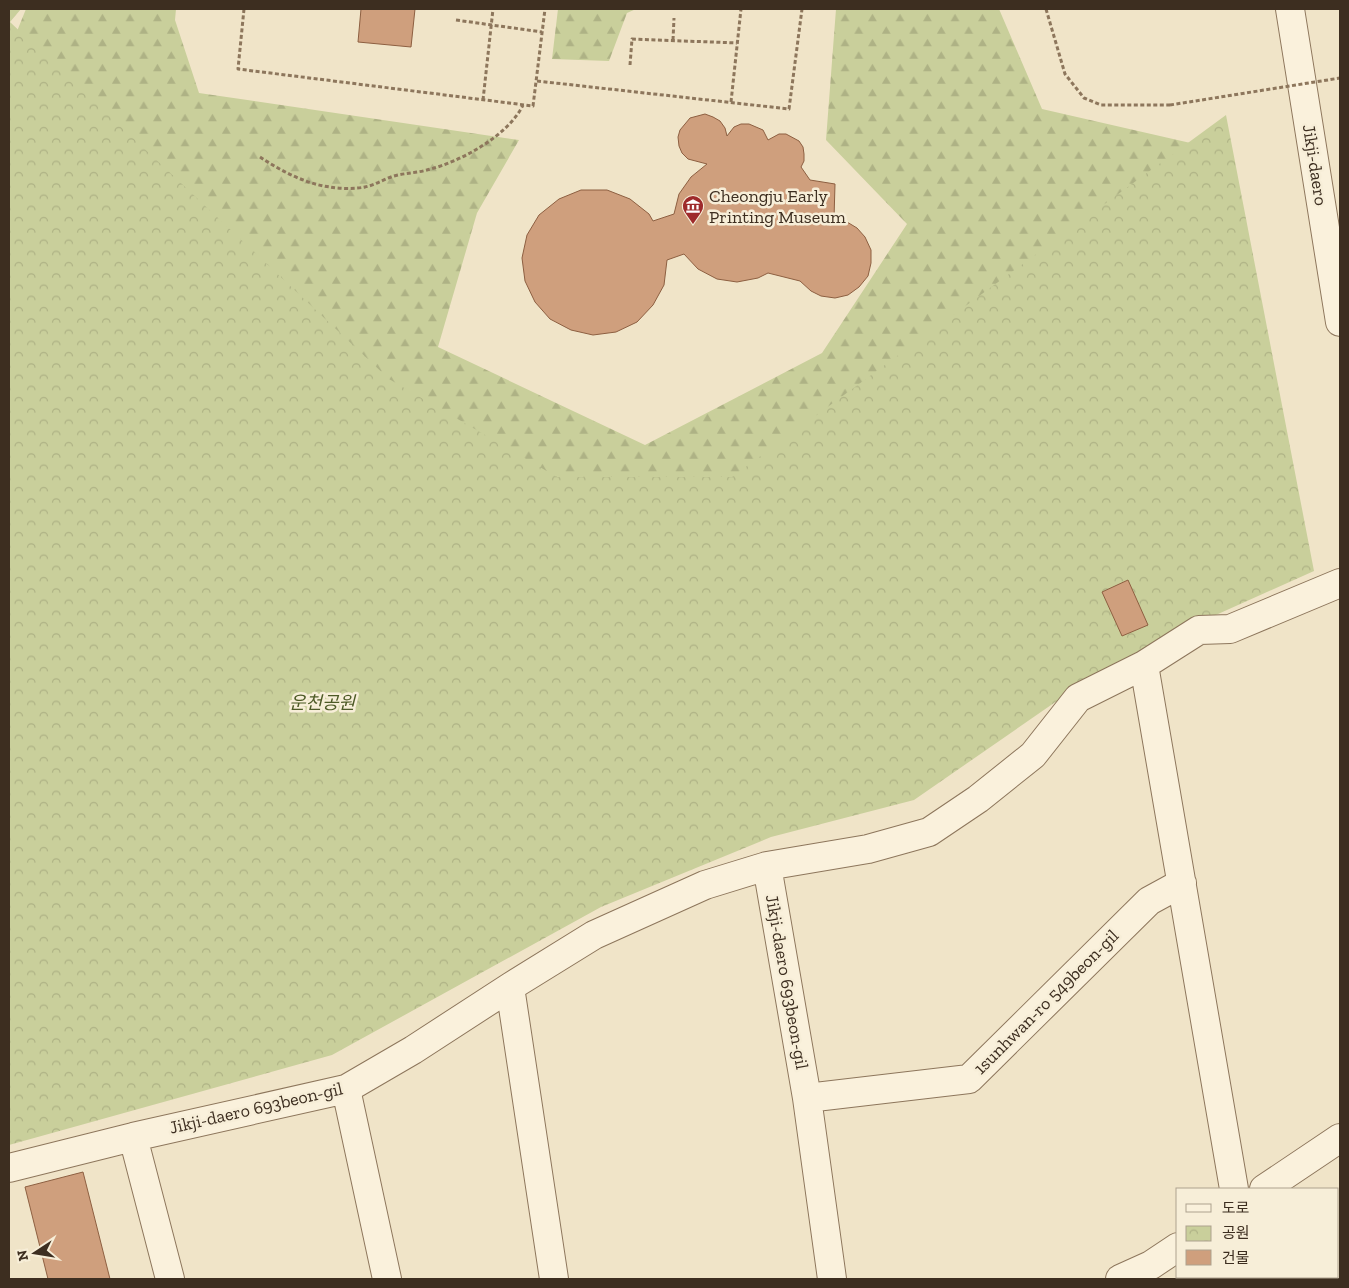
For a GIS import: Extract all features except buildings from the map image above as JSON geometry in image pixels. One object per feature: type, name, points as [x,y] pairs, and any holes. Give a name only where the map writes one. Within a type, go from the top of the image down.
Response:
[{"type":"street","name":"Jikji-daero","points":[[1290,9],[1340,322]]},
{"type":"street","name":"Jikji-daero 693beon-gil","points":[[9,1168],[133,1137],[346,1088],[413,1050],[510,986],[594,935],[705,885],[767,866],[868,849],[929,832],[978,800],[1034,755],[1078,698],[1144,666],[1199,630],[1230,628],[1340,583]]},
{"type":"street","points":[[1144,666],[1234,1188]]},
{"type":"street","name":"Jikji-daero 693beon-gil","points":[[767,866],[807,1098],[832,1279]]},
{"type":"street","name":"1sunhwan-ro 549beon-gil","points":[[807,1098],[969,1079],[1149,901],[1182,883]]},
{"type":"street","points":[[510,986],[554,1279]]},
{"type":"street","points":[[346,1088],[387,1279]]},
{"type":"street","points":[[133,1137],[170,1279]]},
{"type":"street","points":[[1265,1188],[1340,1138]]},
{"type":"street","points":[[1120,1279],[1151,1265],[1176,1248]]},
{"type":"path","points":[[244,9],[238,69],[533,106],[545,9]]},
{"type":"path","points":[[483,100],[493,9]]},
{"type":"path","points":[[731,102],[741,9]]},
{"type":"path","points":[[537,81],[789,109],[802,9]]},
{"type":"path","points":[[1046,9],[1065,74],[1084,98],[1101,105],[1170,105],[1340,78]]},
{"type":"path","points":[[673,40],[674,18]]},
{"type":"path","points":[[456,20],[542,32]]},
{"type":"path","points":[[630,65],[632,39],[737,43]]},
{"type":"path","points":[[260,157],[296,177],[330,188],[365,187],[393,176],[428,170],[448,164],[500,134],[518,116],[523,105]]},
{"type":"green space","name":"운천공원","points":[[9,9],[21,9],[10,22],[389,379],[557,477],[732,477],[1226,115],[1314,571],[1178,632],[1067,694],[914,800],[771,837],[601,907],[332,1055],[9,1145]]},
{"type":"green space","points":[[26,9],[176,9],[175,20],[199,93],[519,140],[477,213],[438,347],[645,445],[822,353],[907,224],[826,140],[836,9],[999,9],[1042,109],[1208,147],[782,822],[9,51]]},
{"type":"green space","points":[[558,9],[636,9],[627,13],[609,61],[552,59]]},
{"type":"place","name":"Cheongju Early Printing Museum","points":[[693,225]]}]
